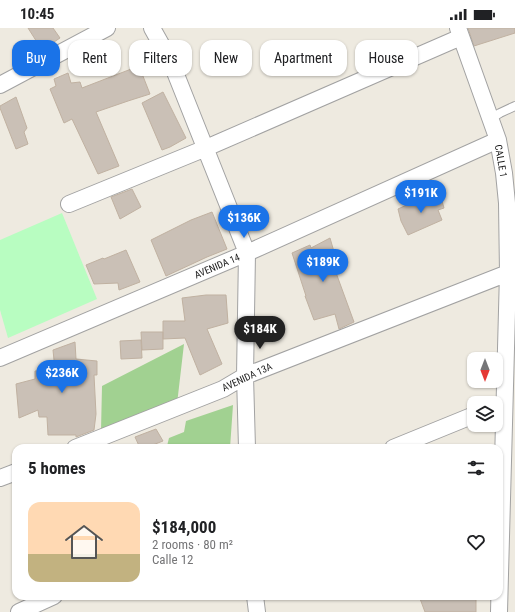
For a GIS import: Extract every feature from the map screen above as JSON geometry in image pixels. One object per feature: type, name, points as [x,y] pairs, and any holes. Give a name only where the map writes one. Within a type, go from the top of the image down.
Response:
[{"type":"street","points":[[0,85],[107,28]]},
{"type":"street","points":[[152,28],[171,62],[247,253],[245,376],[247,444]]},
{"type":"street","points":[[69,204],[206,148],[459,33]]},
{"type":"street","name":"CALLE 1","points":[[459,33],[498,140],[504,173],[507,202],[508,273],[511,299],[501,396]]},
{"type":"street","name":"AVENIDA 14","points":[[0,358],[247,253],[498,140]]},
{"type":"street","name":"AVENIDA 13A","points":[[85,444],[223,389],[245,376],[508,273]]},
{"type":"street","points":[[403,444],[467,418]]},
{"type":"street","name":"CALLE 1","points":[[500,432],[500,444]]},
{"type":"street","points":[[0,478],[12,474]]},
{"type":"street","points":[[18,612],[45,600]]},
{"type":"street","points":[[255,600],[256,612]]},
{"type":"street","name":"CALLE 1","points":[[499,600],[499,612]]},
{"type":"lane","points":[[490,119],[515,106]]},
{"type":"green space","points":[[62,213],[97,299],[8,338],[0,310],[0,240]]},
{"type":"green space","points":[[184,344],[177,404],[101,431],[102,386]]},
{"type":"green space","points":[[233,405],[230,444],[168,444],[169,438],[184,432],[186,421]]},
{"type":"building","points":[[28,28],[53,28],[60,38],[57,40],[36,40]]},
{"type":"building","points":[[468,28],[515,28],[515,33],[474,46]]},
{"type":"building","points":[[129,70],[129,76],[143,76],[150,94],[96,112],[119,166],[98,174],[72,119],[64,123],[50,89],[56,86],[54,79],[68,73],[71,83],[80,82],[82,88],[113,76],[121,76],[121,73]]},
{"type":"building","points":[[163,92],[186,138],[162,150],[142,103]]},
{"type":"building","points":[[16,97],[27,128],[24,132],[28,144],[16,149],[0,106]]},
{"type":"building","points":[[132,189],[141,207],[120,219],[111,197]]},
{"type":"building","points":[[440,194],[444,208],[438,210],[442,220],[408,235],[401,221],[398,209],[422,198]]},
{"type":"building","points":[[212,212],[227,249],[166,276],[151,240],[191,220]]},
{"type":"building","points":[[330,238],[339,269],[335,270],[354,322],[339,329],[335,314],[314,320],[292,253],[310,245],[311,248]]},
{"type":"building","points":[[126,250],[140,282],[119,290],[118,283],[94,284],[86,265]]},
{"type":"building","points":[[206,295],[226,295],[228,323],[207,329],[222,364],[200,375],[185,338],[163,339],[163,321],[185,321],[182,298]]},
{"type":"building","points":[[141,332],[163,332],[163,349],[142,350]]},
{"type":"building","points":[[141,340],[142,358],[121,359],[120,341]]},
{"type":"building","points":[[75,342],[76,359],[97,361],[97,375],[94,375],[96,414],[94,430],[76,437],[76,435],[48,435],[47,417],[39,417],[38,410],[19,418],[16,384],[35,379],[35,371],[55,370],[53,350]]},
{"type":"building","points":[[156,429],[163,441],[155,444],[138,444],[135,437]]},
{"type":"building","points":[[420,600],[476,600],[476,612],[425,612]]}]
